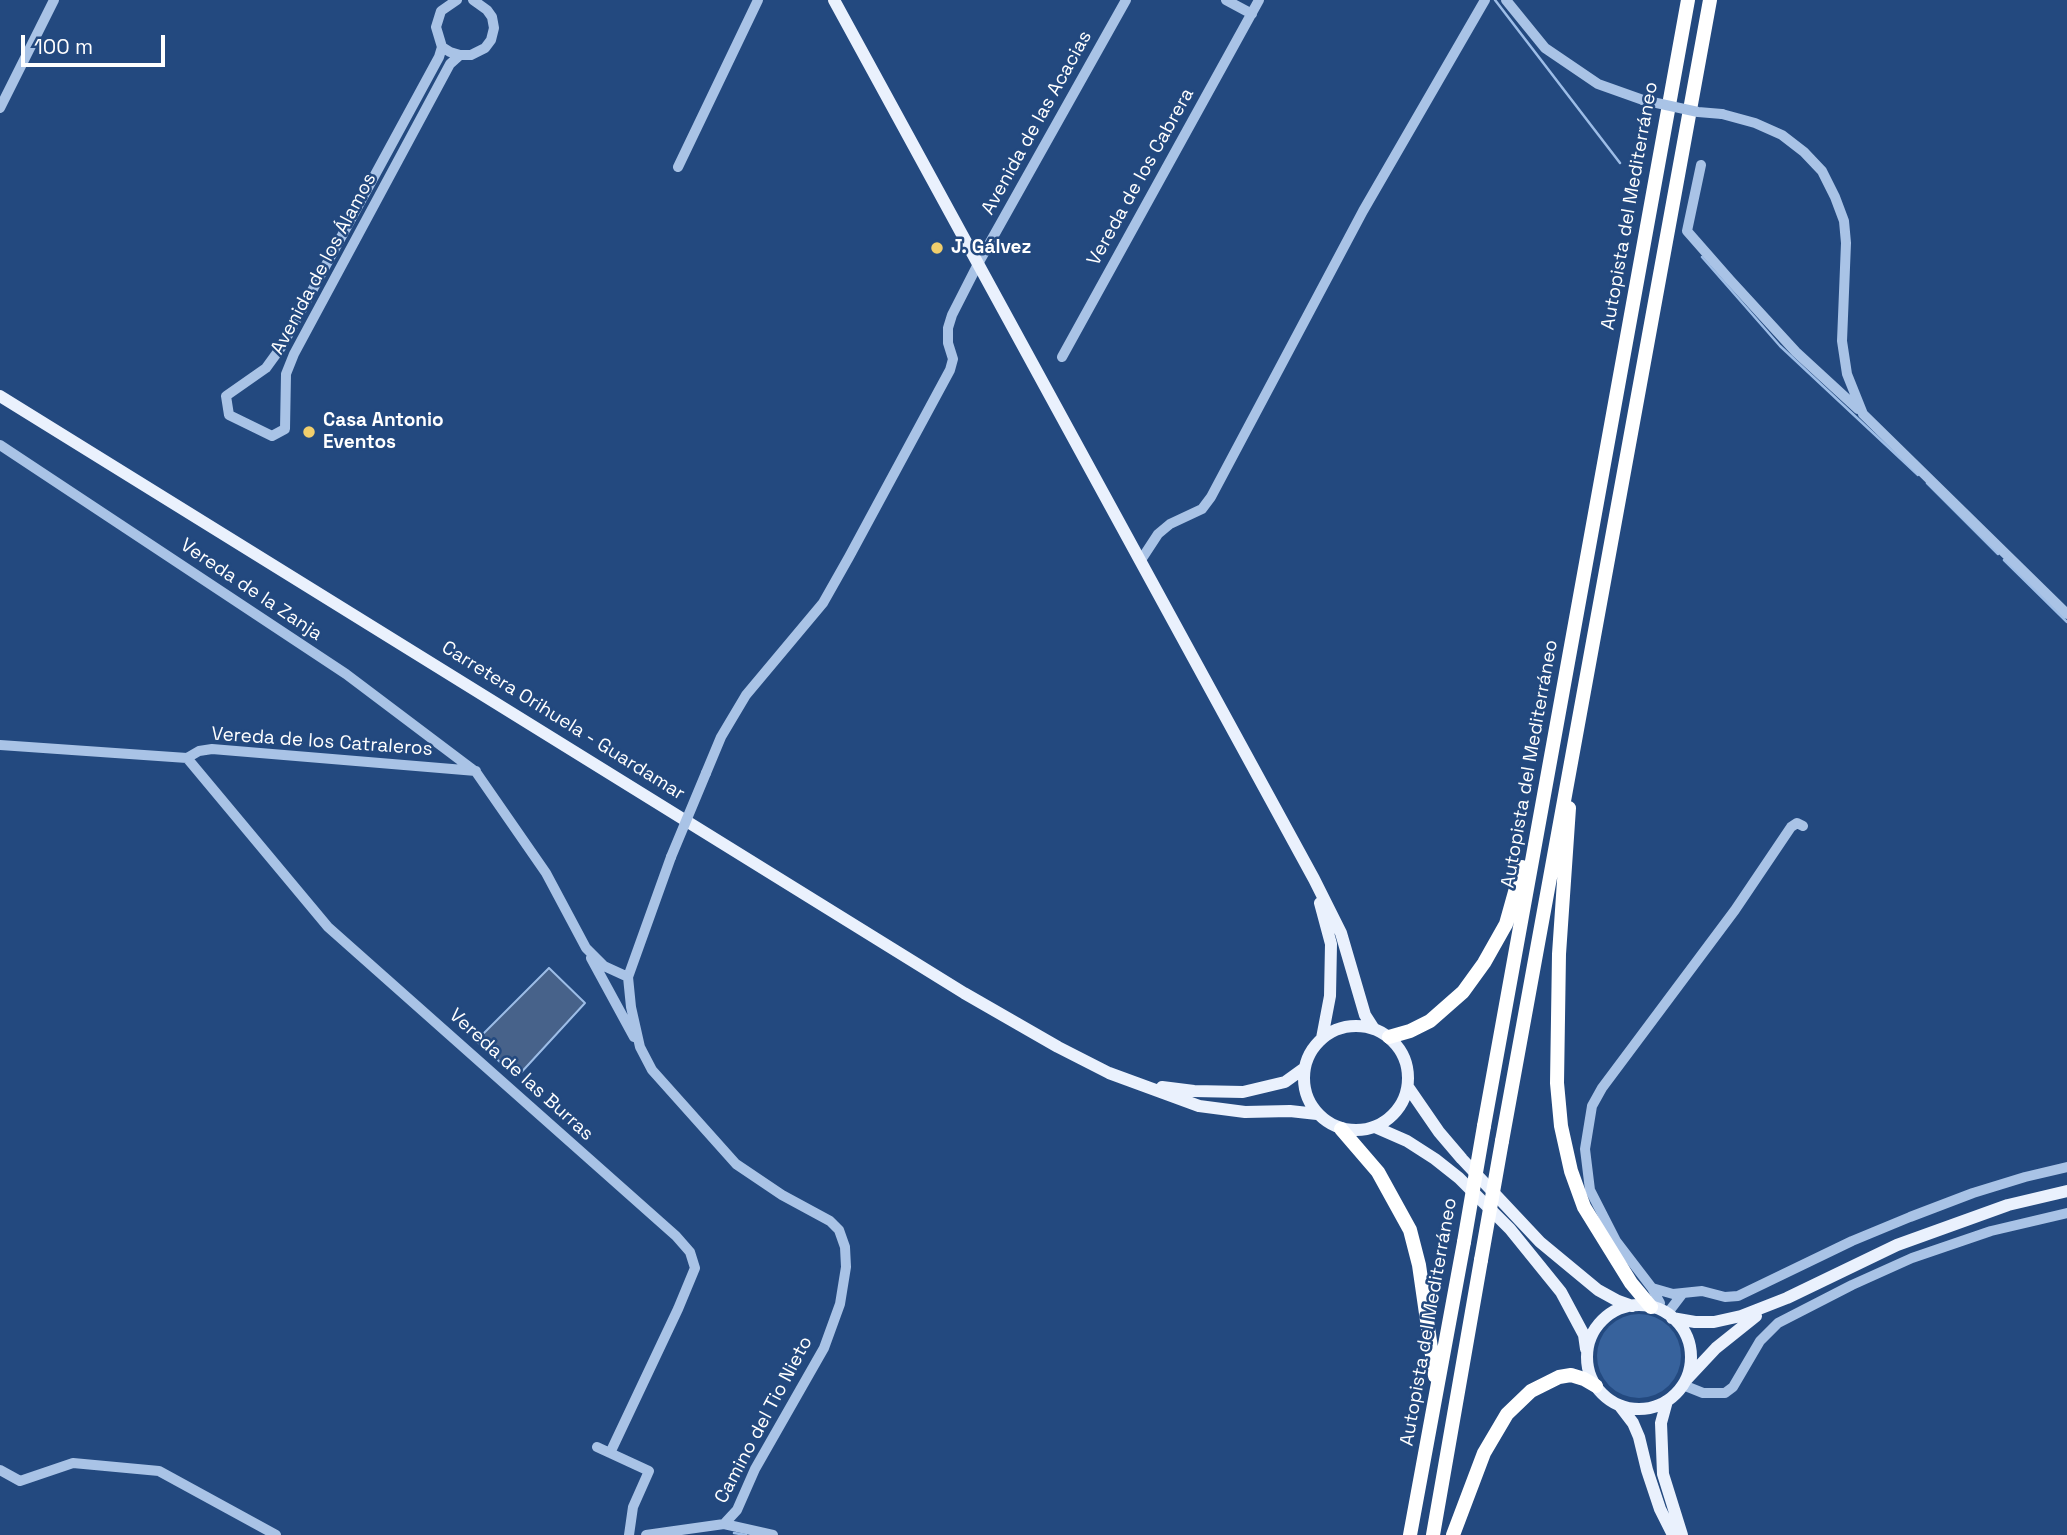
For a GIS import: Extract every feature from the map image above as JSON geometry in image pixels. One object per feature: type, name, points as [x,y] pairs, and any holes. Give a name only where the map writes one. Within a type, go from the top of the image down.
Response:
[{"type":"highway","name":"Autopista del Mediterráneo","points":[[1410,1535],[1688,0]]},
{"type":"highway","name":"Autopista del Mediterráneo","points":[[1433,1535],[1710,0]]},
{"type":"highway","points":[[1389,1037],[1430,1021],[1463,992],[1484,963],[1506,924],[1518,886],[1536,798],[1562,696]]},
{"type":"highway","points":[[1570,764],[1569,829],[1559,942],[1557,1022],[1557,1083],[1561,1126],[1571,1171],[1584,1207],[1631,1283],[1661,1310]]},
{"type":"highway","points":[[1341,1129],[1378,1172],[1410,1230],[1419,1265],[1437,1388]]},
{"type":"highway","points":[[1453,1535],[1483,1453],[1507,1414],[1531,1391],[1559,1377],[1571,1375],[1596,1386]]},
{"type":"main road","points":[[834,0],[1314,879],[1340,933],[1365,1015],[1374,1028],[1389,1037],[1401,1052],[1408,1068],[1408,1087],[1402,1103],[1391,1118],[1376,1128],[1359,1131],[1341,1129],[1317,1115],[1305,1093],[1303,1069],[1309,1053],[1322,1038],[1338,1028],[1374,1028]]},
{"type":"main road","name":"Carretera Orihuela - Guardamar","points":[[0,396],[964,992],[1058,1047],[1109,1073],[1199,1106],[1245,1112],[1290,1111],[1317,1115]]},
{"type":"main road","points":[[1314,879],[1331,944],[1330,996],[1322,1038]]},
{"type":"main road","name":"Carretera Orihuela - Guardamar","points":[[1109,1073],[1160,1087],[1220,1092],[1265,1088],[1285,1082],[1303,1069]]},
{"type":"main road","points":[[1408,1087],[1447,1141],[1540,1242],[1598,1290],[1633,1306],[1661,1310],[1695,1322],[1714,1322],[1741,1316],[1787,1298],[1897,1245],[2008,1205],[2067,1191]]},
{"type":"main road","points":[[1376,1128],[1407,1141],[1459,1178],[1510,1228],[1561,1292],[1584,1335],[1589,1372],[1596,1386],[1607,1398],[1620,1406],[1633,1423],[1660,1509],[1674,1535]]},
{"type":"main road","points":[[1682,1535],[1668,1493],[1660,1449],[1661,1423],[1667,1401],[1716,1348],[1745,1323],[1787,1298]]},
{"type":"main road","points":[[1587,1356],[1596,1328],[1606,1317],[1633,1306]]},
{"type":"main road","points":[[1661,1310],[1684,1331],[1690,1347],[1690,1365],[1684,1383]]},
{"type":"main road","points":[[1620,1406],[1644,1408],[1667,1401]]},
{"type":"street","points":[[0,108],[54,0]]},
{"type":"street","points":[[457,0],[445,6],[436,27],[442,47],[460,55],[477,53],[491,40],[494,28],[489,5],[472,0]]},
{"type":"street","points":[[678,167],[758,0]]},
{"type":"street","name":"Avenida de las Acacias","points":[[706,773],[721,737],[746,695],[823,603],[953,359],[948,343],[948,328],[952,315],[1126,0]]},
{"type":"street","points":[[1226,0],[1252,15]]},
{"type":"street","name":"Vereda de los Cabrera","points":[[1062,357],[1259,0]]},
{"type":"street","points":[[1141,560],[1158,534],[1170,524],[1202,509],[1211,497],[1363,211],[1485,0]]},
{"type":"street","points":[[1506,0],[1545,48],[1598,85],[1643,100],[1698,113],[1722,114],[1755,123],[1782,135],[1822,171],[1844,221],[1846,243],[1842,341],[1847,374],[1863,414]]},
{"type":"street","name":"Avenida de los Álamos","points":[[442,47],[282,346],[266,368],[226,396],[229,415],[272,436],[285,429],[286,374],[294,354],[450,64],[460,55]]},
{"type":"street","points":[[1701,165],[1688,231],[1796,352],[2067,614]]},
{"type":"street","name":"Vereda de la Zanja","points":[[0,445],[346,674],[476,772]]},
{"type":"street","name":"Vereda de los Catraleros","points":[[0,745],[187,758],[199,751],[212,749],[476,772]]},
{"type":"street","name":"Vereda de las Burras","points":[[187,758],[328,927],[676,1236],[690,1252],[695,1268],[610,1453]]},
{"type":"street","name":"Camino del Tio Nieto","points":[[476,772],[546,873],[652,1070],[736,1164],[782,1195],[830,1221],[839,1230],[845,1247],[846,1267],[839,1304],[824,1348],[755,1469],[737,1510],[724,1524]]},
{"type":"street","name":"Camino del Tio Nieto","points":[[640,1047],[631,1007],[628,977],[671,857],[706,773]]},
{"type":"street","points":[[1678,1294],[1661,1310],[1652,1288],[1616,1241],[1590,1190],[1585,1149],[1592,1106],[1617,1067],[1735,910],[1791,827],[1797,823],[1803,826]]},
{"type":"street","name":"Camino del Tio Nieto","points":[[586,948],[604,966],[628,977]]},
{"type":"street","points":[[1652,1288],[1678,1294],[1702,1291],[1725,1297],[1738,1296],[1852,1241],[1910,1217],[1986,1189],[2067,1167]]},
{"type":"street","points":[[1684,1383],[1703,1393],[1725,1393],[1733,1387],[1760,1341],[1778,1324],[1852,1285],[1912,1258],[1991,1231],[2067,1213]]},
{"type":"street","points":[[597,1447],[649,1471],[633,1507],[629,1535]]},
{"type":"street","points":[[0,1470],[20,1481],[73,1464],[159,1471],[276,1535]]},
{"type":"street","points":[[646,1535],[724,1524],[773,1535]]},
{"type":"shaded area","points":[[549,968],[585,1003],[517,1077],[476,1041]]},
{"type":"shaded area","points":[[1631,1314],[1647,1314],[1663,1321],[1674,1332],[1681,1348],[1678,1372],[1669,1386],[1647,1398],[1631,1398],[1615,1391],[1604,1380],[1597,1364],[1597,1348],[1604,1332],[1615,1321]]},
{"type":"waterway","points":[[1495,0],[1620,163]]},
{"type":"waterway","points":[[1702,257],[1780,346],[1918,475]]},
{"type":"waterway","points":[[1927,483],[1998,554]]},
{"type":"waterway","points":[[2004,560],[2067,622]]},
{"type":"waterway","points":[[734,1533],[746,1535]]},
{"type":"place","name":"J. Gálvez","points":[[937,248]]},
{"type":"place","name":"Casa Antonio Eventos","points":[[309,432]]}]
